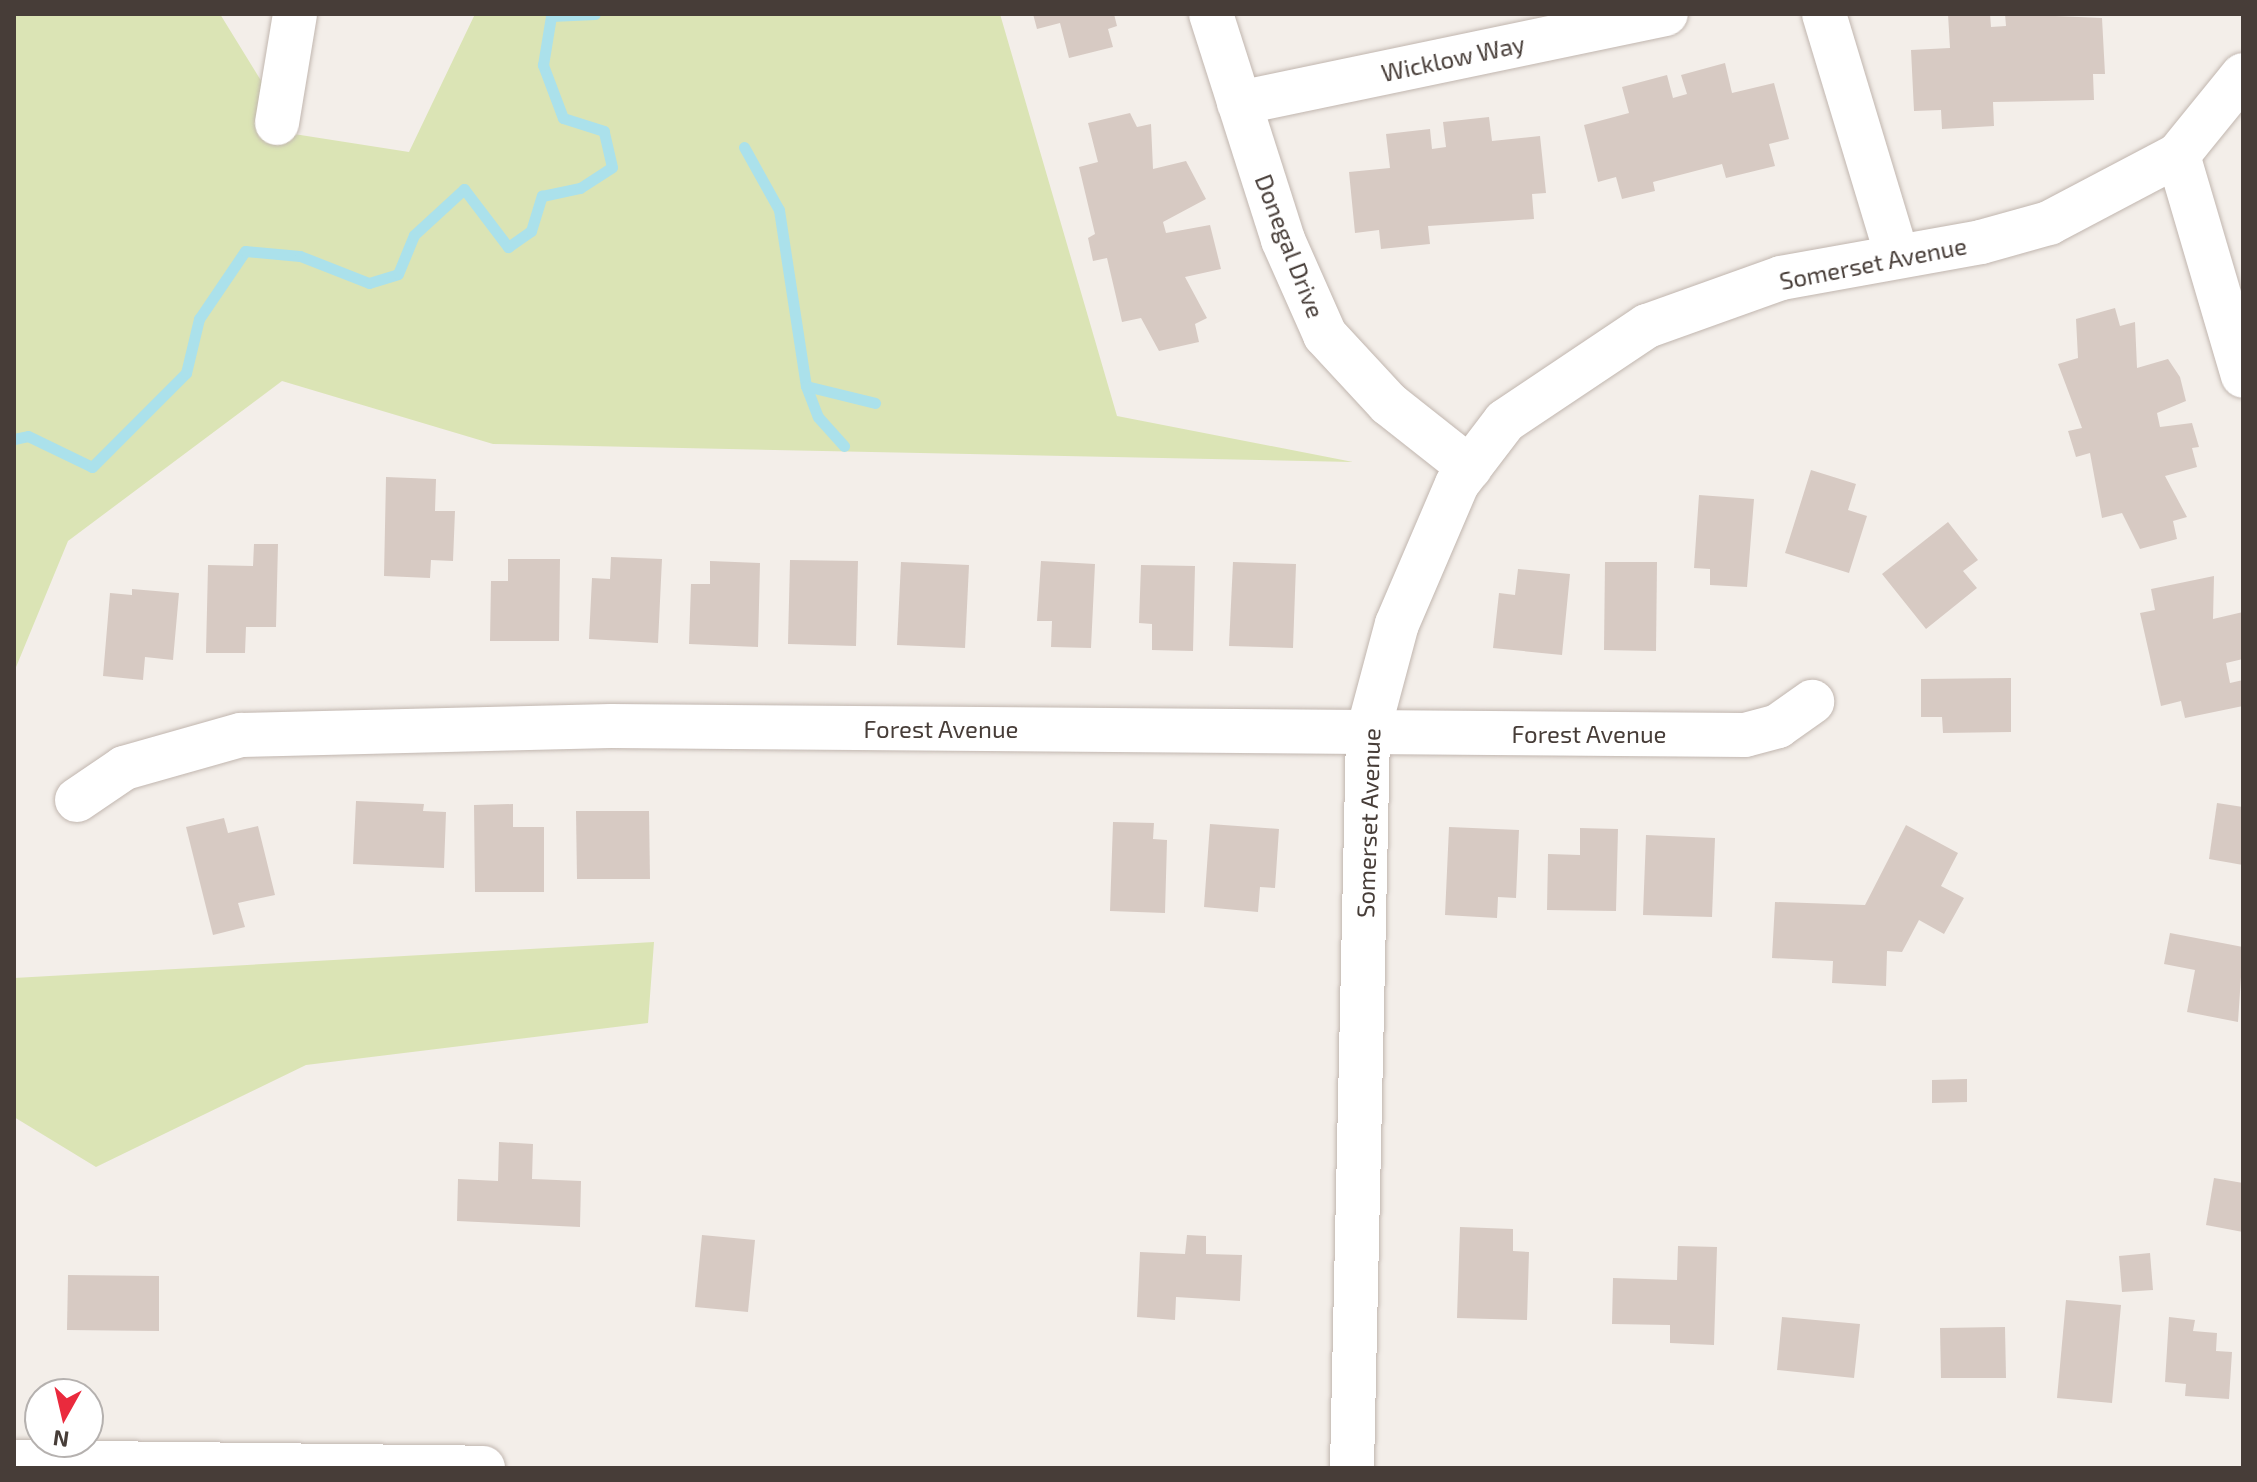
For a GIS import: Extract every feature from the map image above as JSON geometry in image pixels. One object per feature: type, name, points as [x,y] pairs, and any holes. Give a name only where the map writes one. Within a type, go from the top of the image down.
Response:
[{"type":"street","points":[[277,123],[295,14]]},
{"type":"street","name":"Donegal Drive","points":[[1211,14],[1283,240],[1325,335],[1389,404],[1470,468]]},
{"type":"street","name":"Wicklow Way","points":[[1239,103],[1666,14]]},
{"type":"street","points":[[1824,14],[1897,256]]},
{"type":"street","name":"Somerset Avenue","points":[[1352,1468],[1368,732],[1397,624],[1470,468],[1505,421],[1647,326],[1781,278],[2049,223],[2178,155],[2243,75]]},
{"type":"street","points":[[2178,155],[2243,376]]},
{"type":"street","name":"Forest Avenue","points":[[77,800],[124,768],[241,735],[611,726],[1745,735],[1778,726],[1812,702]]},
{"type":"street","points":[[14,1462],[483,1468]]},
{"type":"green space","points":[[14,14],[220,14],[294,134],[409,152],[475,14],[1000,14],[1117,416],[1353,462],[493,444],[282,381],[68,541],[14,672]]},
{"type":"green space","points":[[654,942],[648,1023],[306,1065],[96,1167],[14,1117],[14,978]]},
{"type":"building","points":[[1033,14],[1114,14],[1117,26],[1108,29],[1113,47],[1069,58],[1060,23],[1037,29]]},
{"type":"building","points":[[1948,14],[1990,14],[1991,27],[2006,26],[2005,14],[2102,18],[2105,74],[2093,74],[2094,100],[1993,102],[1994,126],[1942,129],[1941,110],[1914,111],[1911,50],[1950,48]]},
{"type":"building","points":[[1725,63],[1732,93],[1774,83],[1789,139],[1769,144],[1775,166],[1726,178],[1722,164],[1653,182],[1655,191],[1622,199],[1616,177],[1598,182],[1584,125],[1629,113],[1622,87],[1667,75],[1673,98],[1687,94],[1681,75]]},
{"type":"building","points":[[1130,113],[1137,127],[1151,124],[1153,169],[1186,161],[1206,199],[1163,222],[1166,233],[1210,225],[1221,269],[1185,277],[1207,318],[1195,324],[1199,342],[1159,351],[1141,318],[1122,322],[1107,258],[1093,261],[1088,238],[1095,234],[1079,167],[1098,162],[1088,123]]},
{"type":"building","points":[[1489,117],[1492,141],[1540,136],[1546,193],[1532,194],[1534,219],[1428,226],[1430,244],[1381,249],[1379,230],[1355,233],[1349,172],[1390,168],[1386,134],[1430,129],[1432,149],[1446,147],[1443,122]]},
{"type":"building","points":[[2115,308],[2120,326],[2135,322],[2137,368],[2168,359],[2180,377],[2186,401],[2157,413],[2160,427],[2192,423],[2199,447],[2192,448],[2197,467],[2165,476],[2187,517],[2173,521],[2177,539],[2140,549],[2122,513],[2102,518],[2090,453],[2076,457],[2068,431],[2082,428],[2058,364],[2078,358],[2076,319]]},
{"type":"building","points":[[1811,470],[1856,484],[1848,510],[1867,516],[1849,573],[1785,553]]},
{"type":"building","points":[[386,477],[436,479],[435,511],[455,511],[453,561],[431,560],[430,578],[384,576]]},
{"type":"building","points":[[1699,495],[1754,499],[1747,587],[1710,585],[1710,569],[1694,568]]},
{"type":"building","points":[[1948,522],[1978,560],[1963,571],[1977,588],[1926,629],[1882,574]]},
{"type":"building","points":[[254,544],[278,544],[276,627],[246,627],[245,653],[206,653],[208,565],[253,566]]},
{"type":"building","points":[[611,557],[662,559],[658,643],[589,639],[592,578],[610,579]]},
{"type":"building","points":[[508,559],[560,559],[559,641],[490,641],[491,581],[508,581]]},
{"type":"building","points":[[790,560],[858,561],[856,646],[788,644]]},
{"type":"building","points":[[710,561],[760,563],[758,647],[689,644],[691,584],[710,584]]},
{"type":"building","points":[[1041,561],[1095,564],[1091,648],[1051,647],[1052,621],[1037,621]]},
{"type":"building","points":[[901,562],[969,565],[965,648],[897,645]]},
{"type":"building","points":[[1233,562],[1296,564],[1293,648],[1229,646]]},
{"type":"building","points":[[1605,562],[1657,562],[1656,651],[1604,650]]},
{"type":"building","points":[[1141,565],[1195,566],[1193,651],[1152,650],[1152,624],[1139,623]]},
{"type":"building","points":[[1518,569],[1570,574],[1562,655],[1493,648],[1499,593],[1515,595]]},
{"type":"building","points":[[2214,576],[2213,619],[2243,612],[2243,659],[2226,663],[2230,683],[2243,680],[2243,706],[2185,718],[2181,701],[2161,706],[2140,613],[2155,610],[2151,589]]},
{"type":"building","points":[[132,589],[179,593],[173,660],[145,657],[143,680],[103,676],[110,593],[132,595]]},
{"type":"building","points":[[2011,678],[2011,732],[1943,733],[1942,717],[1921,717],[1921,679]]},
{"type":"building","points":[[356,801],[424,804],[423,811],[446,812],[444,868],[353,864]]},
{"type":"building","points":[[2217,803],[2243,807],[2243,865],[2209,859]]},
{"type":"building","points":[[513,804],[513,827],[544,827],[544,892],[475,892],[474,805]]},
{"type":"building","points":[[576,811],[649,811],[650,879],[577,879]]},
{"type":"building","points":[[224,818],[228,833],[258,826],[275,895],[238,903],[245,927],[213,935],[186,827]]},
{"type":"building","points":[[1113,822],[1154,823],[1153,839],[1167,840],[1165,913],[1110,911]]},
{"type":"building","points":[[1210,824],[1279,829],[1275,888],[1260,887],[1258,912],[1204,907]]},
{"type":"building","points":[[1906,825],[1958,853],[1941,886],[1964,898],[1944,934],[1919,920],[1902,952],[1887,951],[1886,986],[1832,983],[1833,961],[1772,958],[1775,902],[1865,905]]},
{"type":"building","points":[[1449,827],[1519,830],[1516,898],[1498,897],[1497,918],[1445,915]]},
{"type":"building","points":[[1580,828],[1618,829],[1616,911],[1547,910],[1548,854],[1580,855]]},
{"type":"building","points":[[1646,835],[1715,838],[1712,917],[1643,915]]},
{"type":"building","points":[[2170,933],[2243,947],[2238,1022],[2187,1012],[2195,970],[2164,964]]},
{"type":"building","points":[[1967,1079],[1967,1102],[1932,1103],[1932,1080]]},
{"type":"building","points":[[499,1142],[533,1144],[532,1179],[581,1181],[580,1227],[457,1221],[458,1179],[498,1181]]},
{"type":"building","points":[[2214,1178],[2243,1183],[2243,1232],[2206,1225]]},
{"type":"building","points":[[1460,1227],[1513,1229],[1513,1251],[1529,1252],[1527,1320],[1457,1318]]},
{"type":"building","points":[[702,1235],[755,1240],[748,1312],[695,1307]]},
{"type":"building","points":[[1187,1235],[1206,1236],[1206,1254],[1242,1255],[1240,1301],[1176,1297],[1175,1320],[1137,1317],[1140,1252],[1185,1254]]},
{"type":"building","points":[[1678,1246],[1717,1247],[1714,1345],[1670,1343],[1670,1325],[1612,1324],[1613,1278],[1677,1280]]},
{"type":"building","points":[[2150,1253],[2153,1290],[2122,1292],[2119,1256]]},
{"type":"building","points":[[68,1275],[159,1276],[159,1331],[67,1330]]},
{"type":"building","points":[[2066,1300],[2121,1305],[2112,1403],[2057,1398]]},
{"type":"building","points":[[1782,1317],[1860,1324],[1854,1378],[1777,1370]]},
{"type":"building","points":[[2169,1317],[2195,1320],[2193,1331],[2217,1333],[2216,1351],[2232,1352],[2229,1399],[2185,1396],[2186,1384],[2165,1382]]},
{"type":"building","points":[[2005,1327],[2006,1378],[1941,1378],[1940,1328]]},
{"type":"waterway","points":[[14,439],[28,436],[92,467],[186,373],[199,319],[245,251],[300,256],[369,283],[398,274],[414,235],[464,189],[508,247],[531,231],[542,196],[580,188],[612,167],[604,131],[563,118],[543,65],[551,16],[595,14]]},
{"type":"waterway","points":[[744,147],[779,210],[806,386],[818,417],[844,446]]},
{"type":"waterway","points":[[806,386],[875,403]]}]
